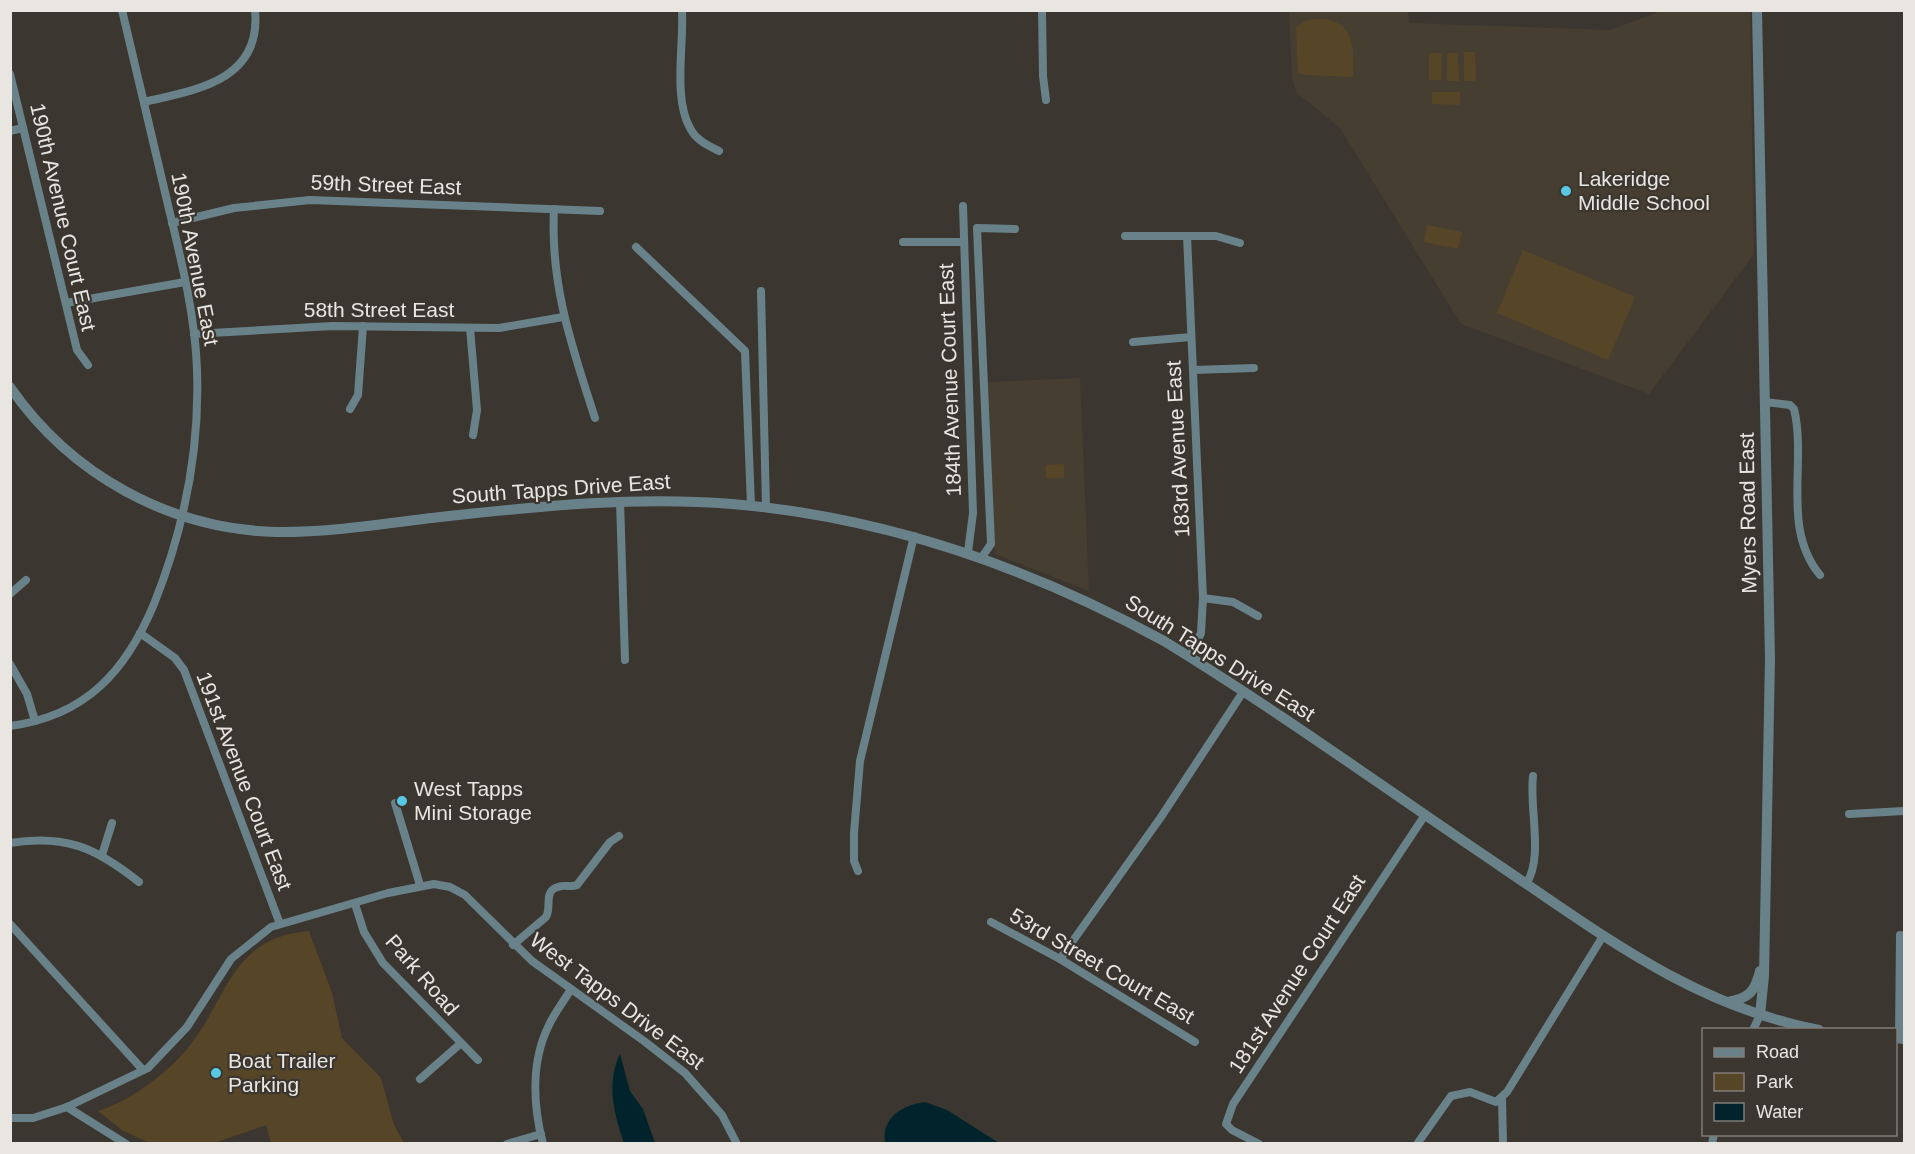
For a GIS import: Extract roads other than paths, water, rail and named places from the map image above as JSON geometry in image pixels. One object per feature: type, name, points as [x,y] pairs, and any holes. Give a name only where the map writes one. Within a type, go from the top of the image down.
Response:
[{"type":"street","name":"190th Avenue East","points":[[10,726],[35,721],[73,706],[100,689],[117,672],[140,633],[165,575],[183,517],[196,423],[197,368],[194,334],[172,223],[122,10]]},
{"type":"street","points":[[144,102],[200,89],[228,75],[237,67],[250,45],[255,27],[255,10]]},
{"type":"street","points":[[682,10],[683,110],[690,128],[702,142],[719,151]]},
{"type":"street","points":[[1042,10],[1043,76],[1047,100],[1047,10]]},
{"type":"street","name":"Myers Road East","points":[[1757,10],[1770,663],[1765,954],[1760,1015]]},
{"type":"street","name":"190th Avenue Court East","points":[[10,74],[77,350],[88,365]]},
{"type":"street","points":[[10,131],[23,128]]},
{"type":"street","name":"59th Street East","points":[[172,223],[234,208],[310,200],[600,211]]},
{"type":"street","name":"184th Avenue Court East","points":[[963,206],[973,513],[968,552]]},
{"type":"street","points":[[554,209],[554,266],[563,317],[595,418]]},
{"type":"street","points":[[982,557],[991,544],[977,228],[1015,229]]},
{"type":"street","points":[[1125,236],[1215,236],[1240,243]]},
{"type":"street","name":"183rd Avenue East","points":[[1187,236],[1203,598],[1201,633],[1190,657]]},
{"type":"street","points":[[903,242],[963,242]]},
{"type":"street","points":[[636,247],[745,351],[751,506]]},
{"type":"street","points":[[66,303],[185,282]]},
{"type":"street","points":[[761,291],[766,507]]},
{"type":"street","name":"58th Street East","points":[[194,334],[304,327],[516,327],[563,317]]},
{"type":"street","points":[[350,410],[358,395],[363,326]]},
{"type":"street","points":[[470,328],[477,410],[473,435]]},
{"type":"street","points":[[1133,342],[1191,338]]},
{"type":"street","points":[[1193,370],[1254,368]]},
{"type":"street","name":"South Tapps Drive East","points":[[10,387],[51,437],[88,469],[146,502],[183,517],[227,528],[288,532],[620,501],[682,501],[766,507],[844,520],[914,536],[968,552],[1092,603],[1190,657],[1603,936],[1659,971],[1760,1015],[1815,1028]]},
{"type":"street","points":[[1765,402],[1790,405],[1796,416],[1797,493],[1802,537],[1807,556],[1820,575]]},
{"type":"street","points":[[620,501],[625,660]]},
{"type":"street","points":[[858,871],[854,861],[854,833],[860,761],[914,536]]},
{"type":"street","points":[[10,594],[26,580]]},
{"type":"street","points":[[1203,598],[1233,602],[1258,616]]},
{"type":"street","name":"191st Avenue Court East","points":[[140,633],[175,658],[184,670],[280,924]]},
{"type":"street","points":[[10,664],[27,694],[35,721]]},
{"type":"street","points":[[1060,959],[1161,817],[1243,692]]},
{"type":"street","points":[[1526,884],[1535,866],[1531,799],[1533,776]]},
{"type":"street","points":[[395,803],[420,885]]},
{"type":"street","points":[[1849,814],[1905,811]]},
{"type":"street","name":"181st Avenue Court East","points":[[1259,1143],[1229,1128],[1226,1124],[1228,1113],[1331,952],[1425,815]]},
{"type":"street","points":[[102,855],[112,823]]},
{"type":"street","points":[[513,945],[546,917],[548,899],[552,890],[560,886],[577,885],[610,842],[619,836]]},
{"type":"street","points":[[10,843],[51,840],[83,846],[102,855],[139,882]]},
{"type":"street","name":"West Tapps Drive East","points":[[10,1118],[33,1118],[67,1107],[116,1086],[143,1070],[158,1059],[187,1027],[231,959],[261,934],[280,924],[420,885],[443,885],[458,891],[481,909],[513,945],[684,1072],[722,1114],[737,1143]]},
{"type":"street","name":"Park Road","points":[[355,904],[364,932],[383,963],[478,1060]]},
{"type":"street","name":"53rd Street Court East","points":[[991,922],[1060,959],[1195,1042]]},
{"type":"street","points":[[10,924],[143,1070]]},
{"type":"street","points":[[1900,935],[1900,1039]]},
{"type":"street","points":[[1417,1143],[1451,1096],[1462,1092],[1476,1093],[1496,1102],[1502,1098],[1526,1064],[1603,936]]},
{"type":"street","points":[[1726,1002],[1745,999],[1754,991],[1765,954]]},
{"type":"street","points":[[507,1143],[542,1139],[535,1093],[537,1066],[548,1027],[571,989]]},
{"type":"street","points":[[1754,1028],[1760,1015]]},
{"type":"street","points":[[420,1079],[460,1044]]},
{"type":"street","points":[[1502,1098],[1503,1143]]},
{"type":"street","points":[[67,1107],[126,1143]]},
{"type":"water","points":[[620,1054],[630,1091],[643,1109],[655,1143],[624,1143],[617,1121],[612,1087]]},
{"type":"water","points":[[925,1102],[947,1110],[999,1143],[885,1143],[886,1126],[895,1114],[908,1106]]},
{"type":"place","name":"Lakeridge Middle School","points":[[1566,191]]},
{"type":"place","name":"West Tapps Mini Storage","points":[[402,801]]},
{"type":"place","name":"Boat Trailer Parking","points":[[216,1073]]}]
